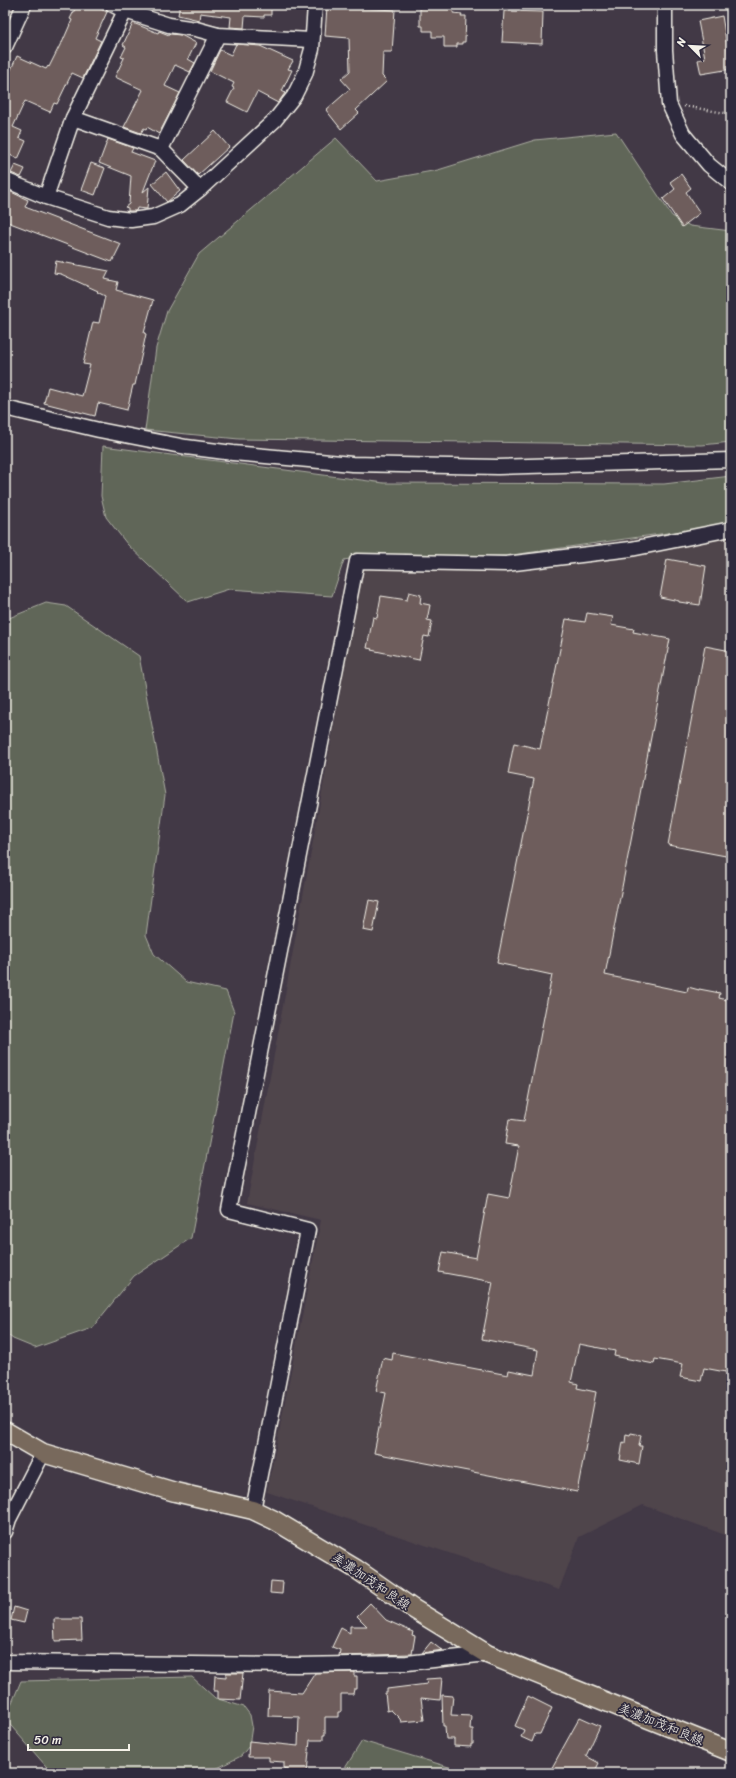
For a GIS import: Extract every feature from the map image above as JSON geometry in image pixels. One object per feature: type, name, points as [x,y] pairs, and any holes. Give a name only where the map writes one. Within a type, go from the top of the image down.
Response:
[{"type":"main road","name":"美濃加茂和良線","points":[[5,1431],[43,1453],[175,1492],[253,1510],[274,1520],[356,1569],[412,1608],[487,1654],[731,1752]]},
{"type":"street","points":[[5,47],[24,5]]},
{"type":"street","points":[[5,180],[46,197],[108,217],[131,220],[153,217],[180,205],[200,189],[274,120],[294,96],[305,74],[312,49],[311,40],[315,5]]},
{"type":"street","points":[[665,5],[665,50],[669,104],[683,134],[709,166],[731,183]]},
{"type":"street","points":[[46,197],[73,118],[119,8],[170,24],[218,35],[311,40]]},
{"type":"street","points":[[161,150],[218,35]]},
{"type":"street","points":[[73,118],[161,150],[200,189]]},
{"type":"street","points":[[5,408],[186,448],[352,464],[498,467],[731,460]]},
{"type":"street","points":[[253,1510],[308,1230],[229,1210],[357,561],[506,564],[631,549],[731,530]]},
{"type":"street","points":[[5,1532],[9,1519],[43,1453]]},
{"type":"street","points":[[5,1662],[296,1665],[407,1663],[487,1654]]},
{"type":"path","points":[[669,104],[731,114]]},
{"type":"shaded area","points":[[731,524],[731,1537],[643,1505],[579,1537],[559,1590],[267,1492],[321,1220],[247,1203],[365,556]]},
{"type":"green space","points":[[616,132],[672,216],[690,226],[731,231],[731,442],[702,445],[239,439],[145,430],[156,348],[167,311],[199,254],[336,138],[377,181],[438,170],[535,140]]},
{"type":"green space","points":[[103,446],[384,483],[664,484],[731,476],[731,524],[505,556],[365,556],[344,560],[332,596],[229,589],[188,602],[127,544],[106,517],[101,496]]},
{"type":"green space","points":[[46,603],[66,606],[139,656],[165,795],[146,935],[154,954],[186,982],[226,991],[234,1012],[191,1238],[134,1276],[92,1328],[35,1348],[13,1339],[5,1333],[5,625],[9,618]]},
{"type":"green space","points":[[192,1677],[215,1698],[244,1707],[250,1715],[252,1726],[249,1746],[241,1756],[208,1773],[52,1773],[5,1719],[21,1681]]},
{"type":"green space","points":[[362,1741],[469,1773],[342,1773]]},
{"type":"building","points":[[77,5],[92,5],[107,12],[95,38],[101,41],[83,78],[72,73],[57,104],[54,103],[50,112],[25,101],[13,127],[22,131],[19,138],[26,141],[18,159],[6,153],[5,155],[5,83],[17,56],[46,69],[48,66],[49,67],[62,43],[72,20],[70,19]]},
{"type":"building","points":[[180,5],[271,5],[271,15],[264,15],[264,17],[245,16],[244,28],[230,27],[231,17],[200,13],[199,20],[178,15]]},
{"type":"building","points":[[420,5],[454,5],[453,13],[466,16],[465,42],[462,42],[462,44],[457,44],[457,47],[444,47],[444,37],[432,37],[432,31],[423,31],[423,26],[420,26]]},
{"type":"building","points":[[327,6],[395,10],[392,52],[383,52],[382,76],[387,81],[356,110],[359,113],[341,129],[326,110],[350,89],[341,79],[350,71],[349,38],[325,36]]},
{"type":"building","points":[[504,11],[543,12],[542,44],[502,42]]},
{"type":"building","points":[[722,16],[731,69],[701,74],[698,60],[705,58],[698,21]]},
{"type":"building","points":[[133,23],[158,33],[159,31],[169,35],[181,35],[196,43],[188,59],[195,63],[190,72],[175,65],[165,86],[180,93],[159,134],[147,127],[146,129],[144,128],[141,133],[124,127],[143,90],[115,77],[124,58],[121,57],[126,47],[123,45]]},
{"type":"building","points":[[236,44],[260,46],[293,61],[288,69],[292,70],[282,91],[285,93],[278,103],[257,92],[247,112],[227,102],[234,88],[232,87],[234,83],[210,71],[220,50],[231,55]]},
{"type":"building","points":[[215,131],[229,147],[198,175],[184,160]]},
{"type":"building","points":[[108,139],[133,148],[131,152],[155,161],[143,192],[149,187],[147,209],[137,208],[136,211],[128,211],[128,208],[125,207],[129,204],[131,176],[99,163]]},
{"type":"building","points":[[91,163],[105,168],[95,195],[81,190]]},
{"type":"building","points":[[15,165],[25,169],[21,177],[11,173]]},
{"type":"building","points":[[166,172],[180,191],[167,202],[152,184]]},
{"type":"building","points":[[681,174],[691,188],[686,192],[700,213],[682,227],[663,199],[675,189],[670,182]]},
{"type":"building","points":[[5,189],[28,200],[25,207],[121,244],[112,262],[5,221]]},
{"type":"building","points":[[56,261],[109,271],[105,279],[118,282],[116,290],[153,300],[144,333],[146,334],[135,385],[133,385],[127,410],[98,403],[95,416],[44,403],[48,387],[82,396],[90,365],[83,364],[93,322],[99,323],[105,296],[97,292],[98,291],[61,274],[54,273]]},
{"type":"building","points":[[667,559],[706,566],[700,605],[660,597]]},
{"type":"building","points":[[409,592],[421,595],[420,603],[430,605],[427,620],[432,621],[429,637],[424,636],[419,660],[367,648],[373,617],[377,618],[381,596],[407,600]]},
{"type":"building","points":[[587,613],[613,617],[611,625],[634,629],[633,632],[670,639],[605,975],[687,992],[688,987],[720,993],[719,998],[731,1001],[731,1373],[704,1368],[701,1381],[680,1377],[683,1364],[655,1359],[654,1364],[614,1356],[615,1351],[579,1344],[571,1382],[578,1384],[577,1388],[596,1392],[577,1492],[374,1453],[386,1393],[376,1391],[383,1358],[392,1360],[393,1353],[508,1375],[509,1370],[534,1375],[538,1350],[482,1339],[493,1282],[439,1272],[443,1252],[476,1258],[488,1194],[509,1198],[519,1146],[505,1144],[509,1119],[524,1121],[552,975],[497,963],[534,779],[508,774],[514,743],[540,749],[566,619],[585,622]]},
{"type":"building","points":[[705,646],[731,651],[731,857],[668,845]]},
{"type":"building","points":[[369,900],[379,902],[373,932],[363,930]]},
{"type":"building","points":[[631,1433],[641,1435],[639,1446],[642,1446],[639,1464],[620,1460],[626,1434],[630,1435]]},
{"type":"building","points":[[271,1581],[283,1582],[282,1594],[270,1593]]},
{"type":"building","points":[[370,1603],[386,1620],[413,1632],[412,1635],[415,1636],[412,1654],[339,1656],[340,1650],[332,1647],[341,1628],[350,1633],[350,1626],[367,1626],[357,1616]]},
{"type":"building","points":[[14,1607],[27,1611],[24,1623],[11,1620]]},
{"type":"building","points":[[54,1619],[81,1619],[82,1640],[55,1641]]},
{"type":"building","points":[[431,1642],[440,1649],[443,1650],[422,1653]]},
{"type":"building","points":[[354,1672],[354,1676],[357,1676],[357,1689],[354,1689],[353,1694],[341,1694],[341,1712],[338,1712],[338,1717],[325,1717],[325,1735],[323,1735],[323,1740],[310,1740],[307,1773],[287,1773],[288,1769],[284,1769],[284,1762],[269,1761],[269,1757],[248,1757],[249,1741],[298,1746],[299,1717],[268,1716],[269,1691],[302,1693],[315,1673]]},
{"type":"building","points":[[226,1673],[243,1673],[240,1700],[218,1699],[218,1691],[214,1691],[215,1676],[226,1677]]},
{"type":"building","points":[[442,1678],[440,1700],[421,1698],[424,1720],[401,1722],[391,1710],[387,1711],[385,1693],[387,1693],[387,1689],[427,1684],[426,1679]]},
{"type":"building","points":[[442,1695],[453,1696],[451,1715],[471,1716],[470,1729],[473,1729],[473,1744],[471,1744],[471,1747],[454,1746],[454,1739],[446,1739],[445,1726],[443,1726]]},
{"type":"building","points":[[528,1696],[552,1708],[540,1734],[535,1734],[532,1742],[521,1737],[524,1730],[515,1726]]},
{"type":"building","points":[[580,1717],[600,1726],[586,1756],[599,1763],[594,1773],[549,1773]]}]
